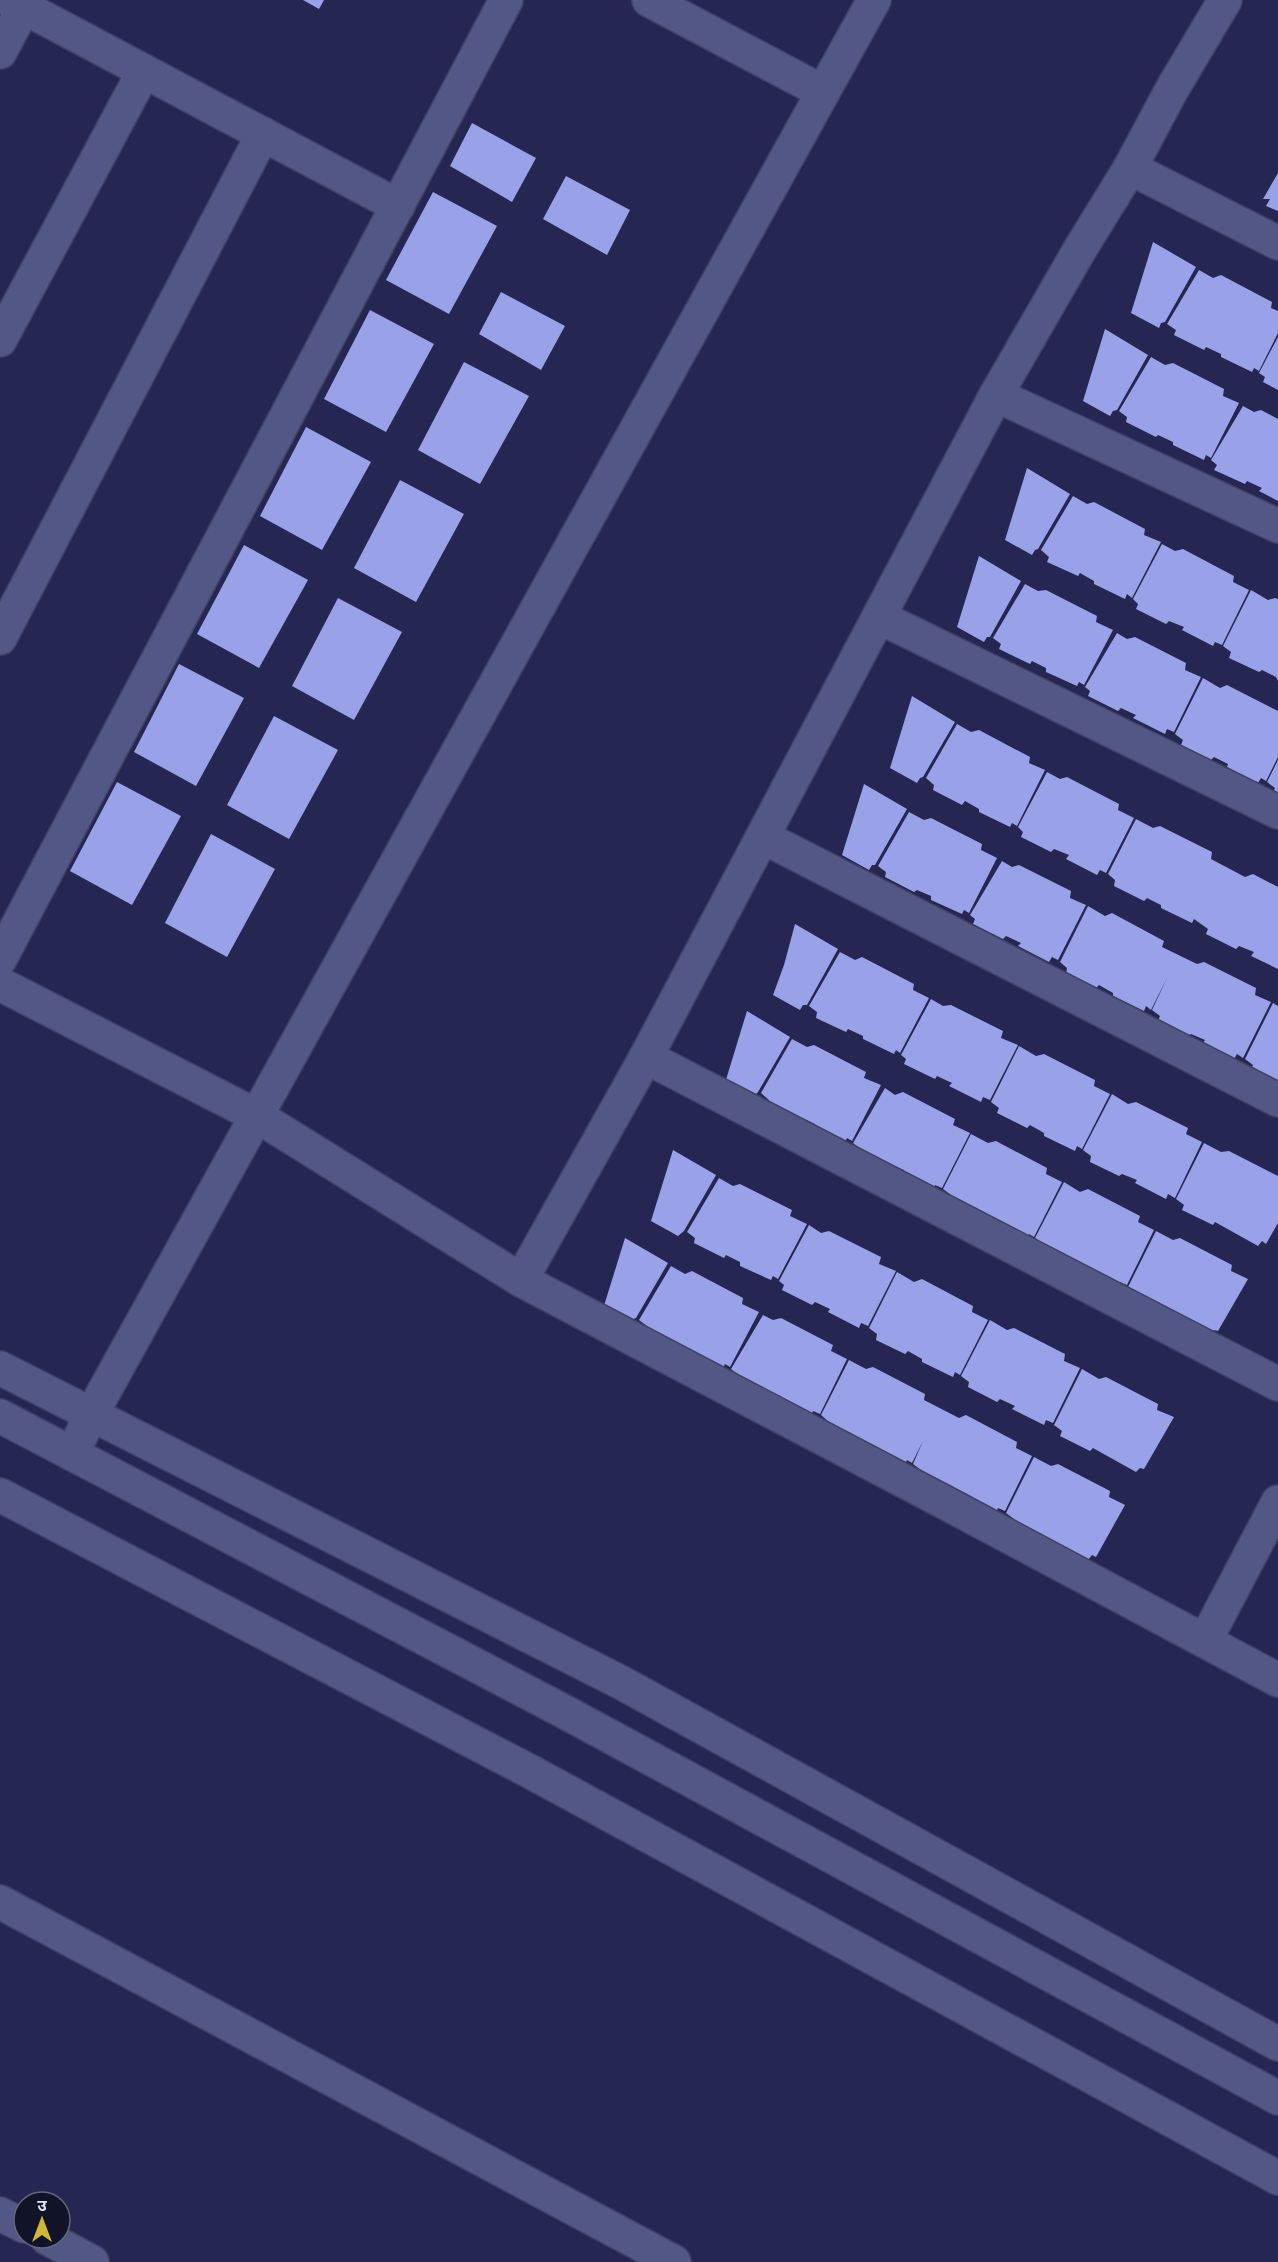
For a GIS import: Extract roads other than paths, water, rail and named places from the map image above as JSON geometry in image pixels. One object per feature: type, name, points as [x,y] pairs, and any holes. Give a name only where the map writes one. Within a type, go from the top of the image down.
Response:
[{"type":"street","points":[[0,959],[506,0]]},
{"type":"street","points":[[649,0],[823,92]]},
{"type":"street","points":[[72,1454],[91,1415],[874,0]]},
{"type":"street","points":[[521,1281],[646,1057],[996,395],[1130,168],[1171,91],[1225,0]]},
{"type":"street","points":[[0,52],[17,4],[398,206]]},
{"type":"street","points":[[0,340],[144,71]]},
{"type":"street","points":[[0,638],[263,134]]},
{"type":"street","points":[[1130,168],[1278,243]]},
{"type":"street","points":[[996,395],[1278,526]]},
{"type":"street","points":[[879,617],[1278,812]]},
{"type":"street","points":[[763,837],[1278,1100]]},
{"type":"street","points":[[0,984],[257,1116],[521,1281],[1278,1680]]},
{"type":"street","points":[[646,1057],[1278,1384]]},
{"type":"street","points":[[0,1368],[622,1683],[1278,2043]]},
{"type":"street","points":[[0,1416],[566,1712],[1278,2098]]},
{"type":"street","points":[[0,1495],[533,1773],[1278,2178]]},
{"type":"street","points":[[1205,1641],[1278,1502]]},
{"type":"street","points":[[0,1902],[674,2262]]},
{"type":"street","points":[[69,2250],[92,2262]]}]
